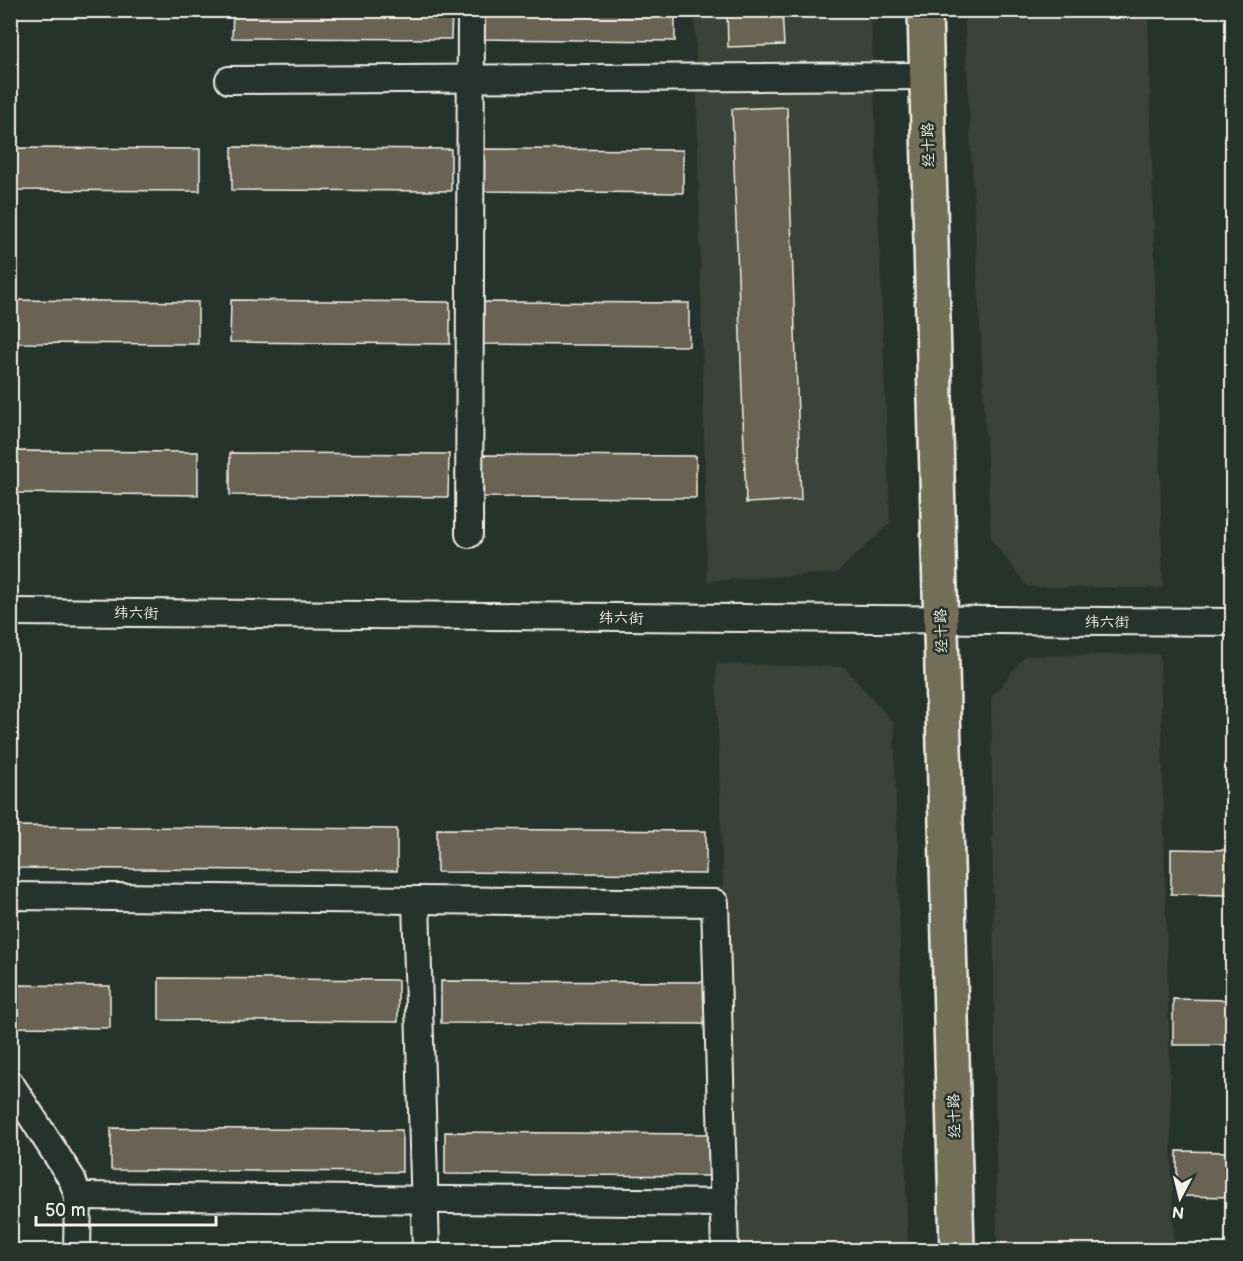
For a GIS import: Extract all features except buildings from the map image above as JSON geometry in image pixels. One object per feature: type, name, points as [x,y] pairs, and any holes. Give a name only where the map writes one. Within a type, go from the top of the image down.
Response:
[{"type":"main road","name":"经十路","points":[[925,10],[957,1251]]},
{"type":"street","points":[[469,534],[471,10]]},
{"type":"street","points":[[230,80],[927,76]]},
{"type":"street","name":"纬六街","points":[[10,612],[1233,622]]},
{"type":"street","points":[[10,896],[715,903],[725,1251]]},
{"type":"street","points":[[416,901],[426,1251]]},
{"type":"street","points":[[10,1083],[72,1179],[78,1196],[77,1251]]},
{"type":"street","points":[[78,1196],[724,1203]]},
{"type":"shaded area","points":[[695,11],[871,11],[890,523],[837,573],[707,581]]},
{"type":"shaded area","points":[[964,11],[1148,11],[1163,588],[1028,587],[991,539]]},
{"type":"shaded area","points":[[1160,654],[1174,1250],[997,1250],[991,698],[1025,656]]},
{"type":"shaded area","points":[[716,664],[844,667],[894,723],[908,1250],[734,1250]]}]
